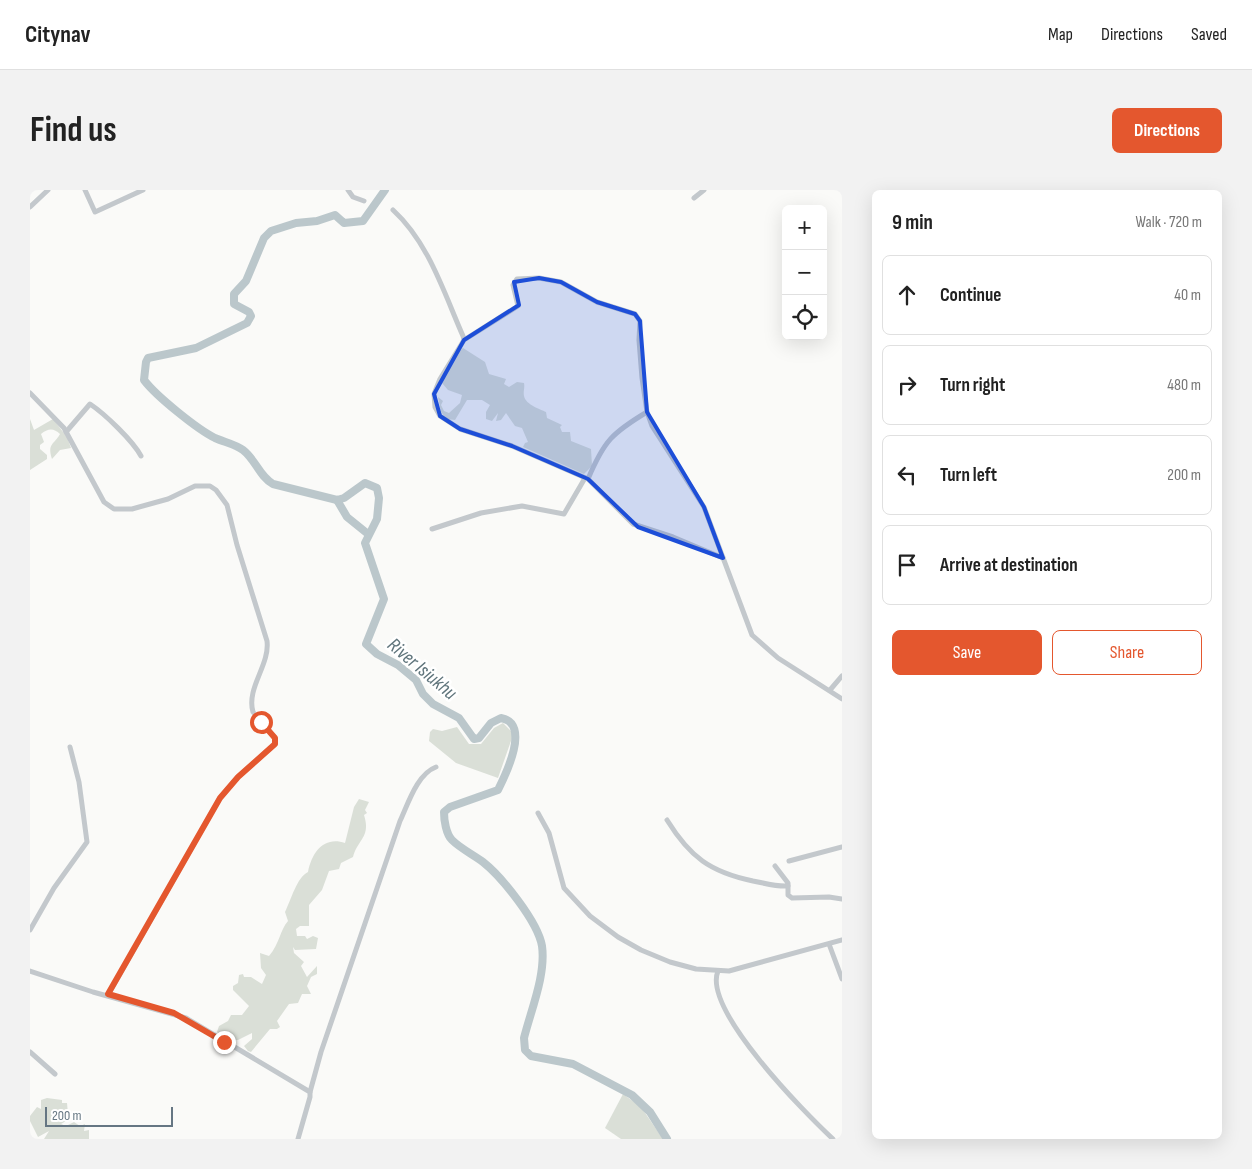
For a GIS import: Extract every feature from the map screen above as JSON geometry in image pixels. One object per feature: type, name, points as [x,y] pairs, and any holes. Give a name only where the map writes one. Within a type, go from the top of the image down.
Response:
[{"type":"street","points":[[30,207],[48,190]]},
{"type":"street","points":[[85,190],[95,212],[143,190]]},
{"type":"street","points":[[348,190],[353,197],[364,201]]},
{"type":"street","points":[[694,198],[704,190]]},
{"type":"street","points":[[393,210],[409,226],[426,253],[464,340]]},
{"type":"street","points":[[723,558],[673,537],[633,524],[621,514],[598,486],[587,478],[512,446],[460,429],[440,416],[434,394],[440,379],[464,340],[518,306],[513,285],[517,279],[539,278],[561,282],[597,302],[635,314],[640,321],[639,340],[647,412],[652,426],[704,507],[752,635],[778,658],[842,699]]},
{"type":"street","points":[[30,393],[66,432],[104,502],[114,509],[132,509],[157,502],[195,486],[210,486],[225,501],[267,641],[266,657],[254,692],[252,707],[276,741],[273,747],[238,777],[220,798],[108,994]]},
{"type":"street","points":[[66,432],[90,404],[102,412],[126,438],[134,442],[141,456]]},
{"type":"street","points":[[432,528],[481,513],[522,506],[564,514],[587,478],[599,452],[607,441],[616,432],[647,412]]},
{"type":"street","points":[[830,690],[842,676]]},
{"type":"street","points":[[30,930],[54,888],[87,842],[79,782],[70,747]]},
{"type":"street","points":[[298,1139],[321,1052],[400,821],[417,786],[426,774],[436,766]]},
{"type":"street","points":[[538,813],[549,833],[564,888],[590,916],[618,937],[641,950],[688,967],[718,971],[743,968],[842,940]]},
{"type":"street","points":[[667,820],[688,849],[708,866],[738,878],[788,886]]},
{"type":"street","points":[[789,861],[842,847]]},
{"type":"street","points":[[776,866],[788,882],[788,895],[792,898],[830,897],[842,899]]},
{"type":"street","points":[[829,944],[842,979]]},
{"type":"street","points":[[30,971],[93,992],[108,994],[186,1018],[310,1092]]},
{"type":"street","points":[[718,971],[714,983],[727,1015],[765,1070],[833,1139]]},
{"type":"street","points":[[30,1052],[55,1074]]},
{"type":"highlighted area","points":[[539,278],[561,282],[597,302],[635,314],[640,321],[647,412],[704,507],[723,558],[638,527],[588,479],[512,446],[460,429],[440,416],[434,394],[464,340],[519,305],[514,282]]},
{"type":"shaded area","points":[[463,348],[485,362],[489,374],[506,379],[504,384],[509,387],[517,382],[524,383],[524,396],[527,402],[546,412],[547,418],[562,425],[560,427],[562,432],[570,432],[571,441],[591,449],[592,466],[584,474],[523,447],[528,442],[522,428],[515,426],[506,413],[501,420],[496,421],[498,413],[492,421],[486,419],[486,412],[490,405],[482,400],[467,400],[455,420],[447,419],[441,412],[438,397],[443,401],[441,405],[444,411],[449,413],[460,403],[462,395],[448,390],[442,383],[453,357]]},
{"type":"shaded area","points":[[30,419],[34,430],[53,419],[67,437],[71,448],[60,450],[52,459],[50,450],[60,434],[53,430],[46,431],[41,434],[44,442],[40,445],[40,449],[47,455],[47,459],[30,470]]},
{"type":"shaded area","points":[[503,723],[512,732],[512,738],[498,778],[456,763],[429,741],[430,732],[433,729],[442,731],[457,727],[469,744],[481,744],[494,728]]},
{"type":"shaded area","points":[[359,799],[369,802],[365,810],[367,813],[364,815],[366,828],[363,838],[353,857],[341,863],[339,869],[329,871],[322,890],[309,905],[309,926],[300,926],[296,929],[297,936],[305,936],[307,939],[313,936],[318,938],[316,949],[295,950],[293,947],[294,953],[304,962],[301,966],[307,977],[317,966],[317,974],[311,977],[307,986],[311,994],[302,994],[298,1003],[289,1004],[277,1021],[280,1027],[270,1029],[251,1052],[244,1046],[252,1039],[252,1033],[238,1040],[226,1041],[217,1032],[219,1026],[228,1021],[231,1015],[242,1015],[249,1006],[233,990],[233,986],[238,983],[239,975],[243,974],[244,977],[251,977],[262,984],[266,975],[261,968],[260,953],[269,956],[275,946],[288,921],[285,912],[292,895],[297,884],[308,872],[316,852],[320,847],[331,842],[345,843],[354,807]]},
{"type":"shaded area","points":[[623,1094],[641,1107],[663,1139],[621,1139],[605,1128]]},
{"type":"shaded area","points":[[47,1098],[62,1100],[62,1103],[67,1103],[68,1114],[66,1121],[61,1124],[66,1126],[74,1122],[80,1126],[85,1124],[84,1131],[89,1130],[89,1139],[44,1139],[49,1131],[38,1137],[30,1121],[30,1116],[37,1107],[41,1109],[41,1100]]},
{"type":"waterway","name":"River Isiukhu","points":[[385,190],[363,221],[344,223],[335,215],[317,221],[296,223],[271,231],[264,238],[246,281],[234,294],[234,304],[249,312],[251,316],[247,323],[196,348],[148,358],[144,380],[167,403],[188,420],[215,438],[243,450],[264,477],[273,484],[337,500],[344,498],[365,483],[377,488],[379,498],[377,519],[365,543],[384,599],[366,644],[377,654],[398,665],[416,680],[423,694],[433,704],[459,718],[474,739],[479,738],[491,723],[501,718],[510,722],[514,729],[514,750],[498,790],[450,807],[444,812],[444,815],[448,834],[452,840],[483,862],[500,878],[527,913],[539,936],[542,946],[542,969],[524,1038],[525,1050],[531,1056],[573,1064],[632,1095],[650,1112],[667,1139]]},
{"type":"waterway","name":"River Isiukhu","points":[[337,500],[347,517],[368,534]]},
{"type":"route","points":[[224,1042],[186,1018],[174,1013],[151,1008],[108,994],[154,911],[195,845],[220,798],[238,777],[275,744],[275,738],[261,722]]}]
